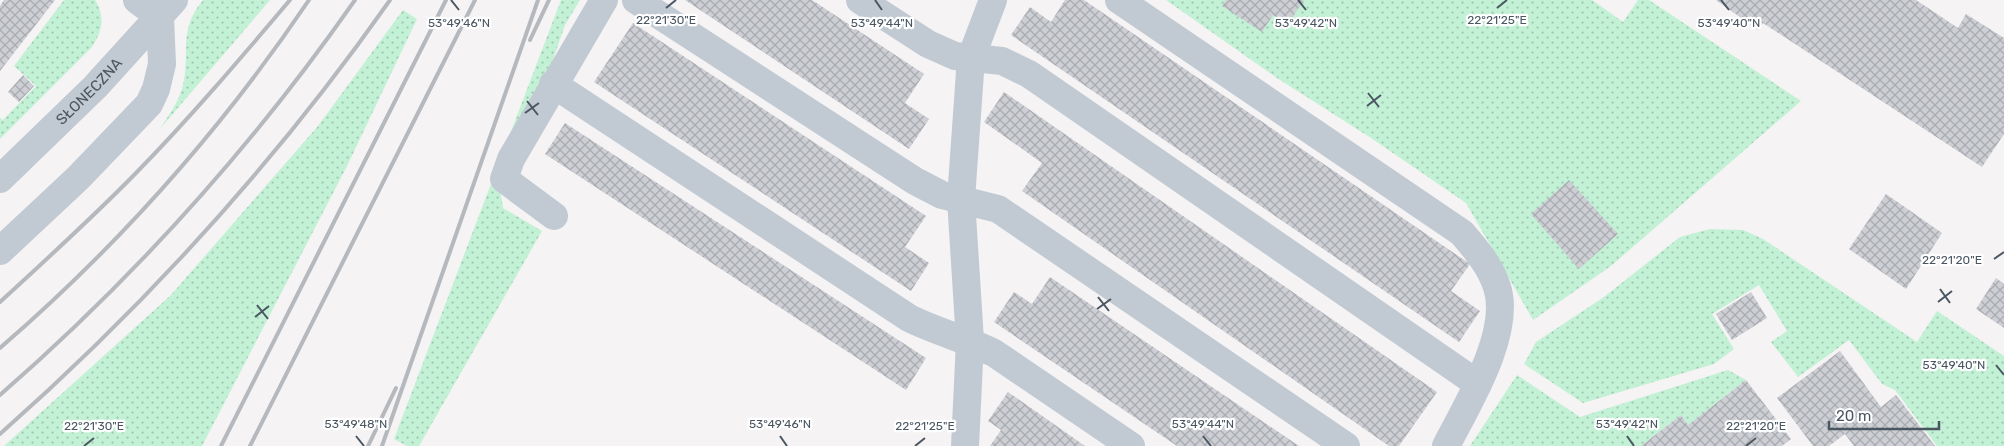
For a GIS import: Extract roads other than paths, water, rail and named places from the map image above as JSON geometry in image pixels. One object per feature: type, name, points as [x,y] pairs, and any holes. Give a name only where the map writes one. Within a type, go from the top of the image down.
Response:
[{"type":"street","points":[[0,251],[78,178],[149,104],[159,81],[167,8],[137,0]]},
{"type":"street","points":[[554,216],[504,178],[511,159],[553,84],[604,0]]},
{"type":"street","points":[[636,0],[915,180],[942,195],[998,209],[1346,446]]},
{"type":"street","points":[[860,0],[928,44],[955,56],[1002,61],[1029,74],[1478,384]]},
{"type":"street","points":[[965,446],[970,341],[961,199],[971,58],[993,0]]},
{"type":"street","points":[[1120,0],[1462,233],[1485,260],[1498,289],[1499,322],[1492,353],[1446,446]]},
{"type":"street","name":"SŁONECZNA","points":[[0,179],[95,87],[167,8]]},
{"type":"street","points":[[553,84],[909,318],[934,330],[970,341],[994,353],[1132,446]]},
{"type":"railway","points":[[0,302],[86,223],[155,153],[290,0]]},
{"type":"railway","points":[[0,348],[86,269],[166,184],[241,94],[309,0]]},
{"type":"railway","points":[[0,395],[98,304],[190,208],[275,107],[355,0]]},
{"type":"railway","points":[[0,434],[107,334],[208,229],[302,117],[347,60],[390,0]]},
{"type":"railway","points":[[221,446],[446,0]]},
{"type":"railway","points":[[250,446],[475,0]]},
{"type":"railway","points":[[382,446],[538,0]]},
{"type":"railway","points":[[530,40],[549,0]]},
{"type":"railway","points":[[368,446],[396,388]]}]
